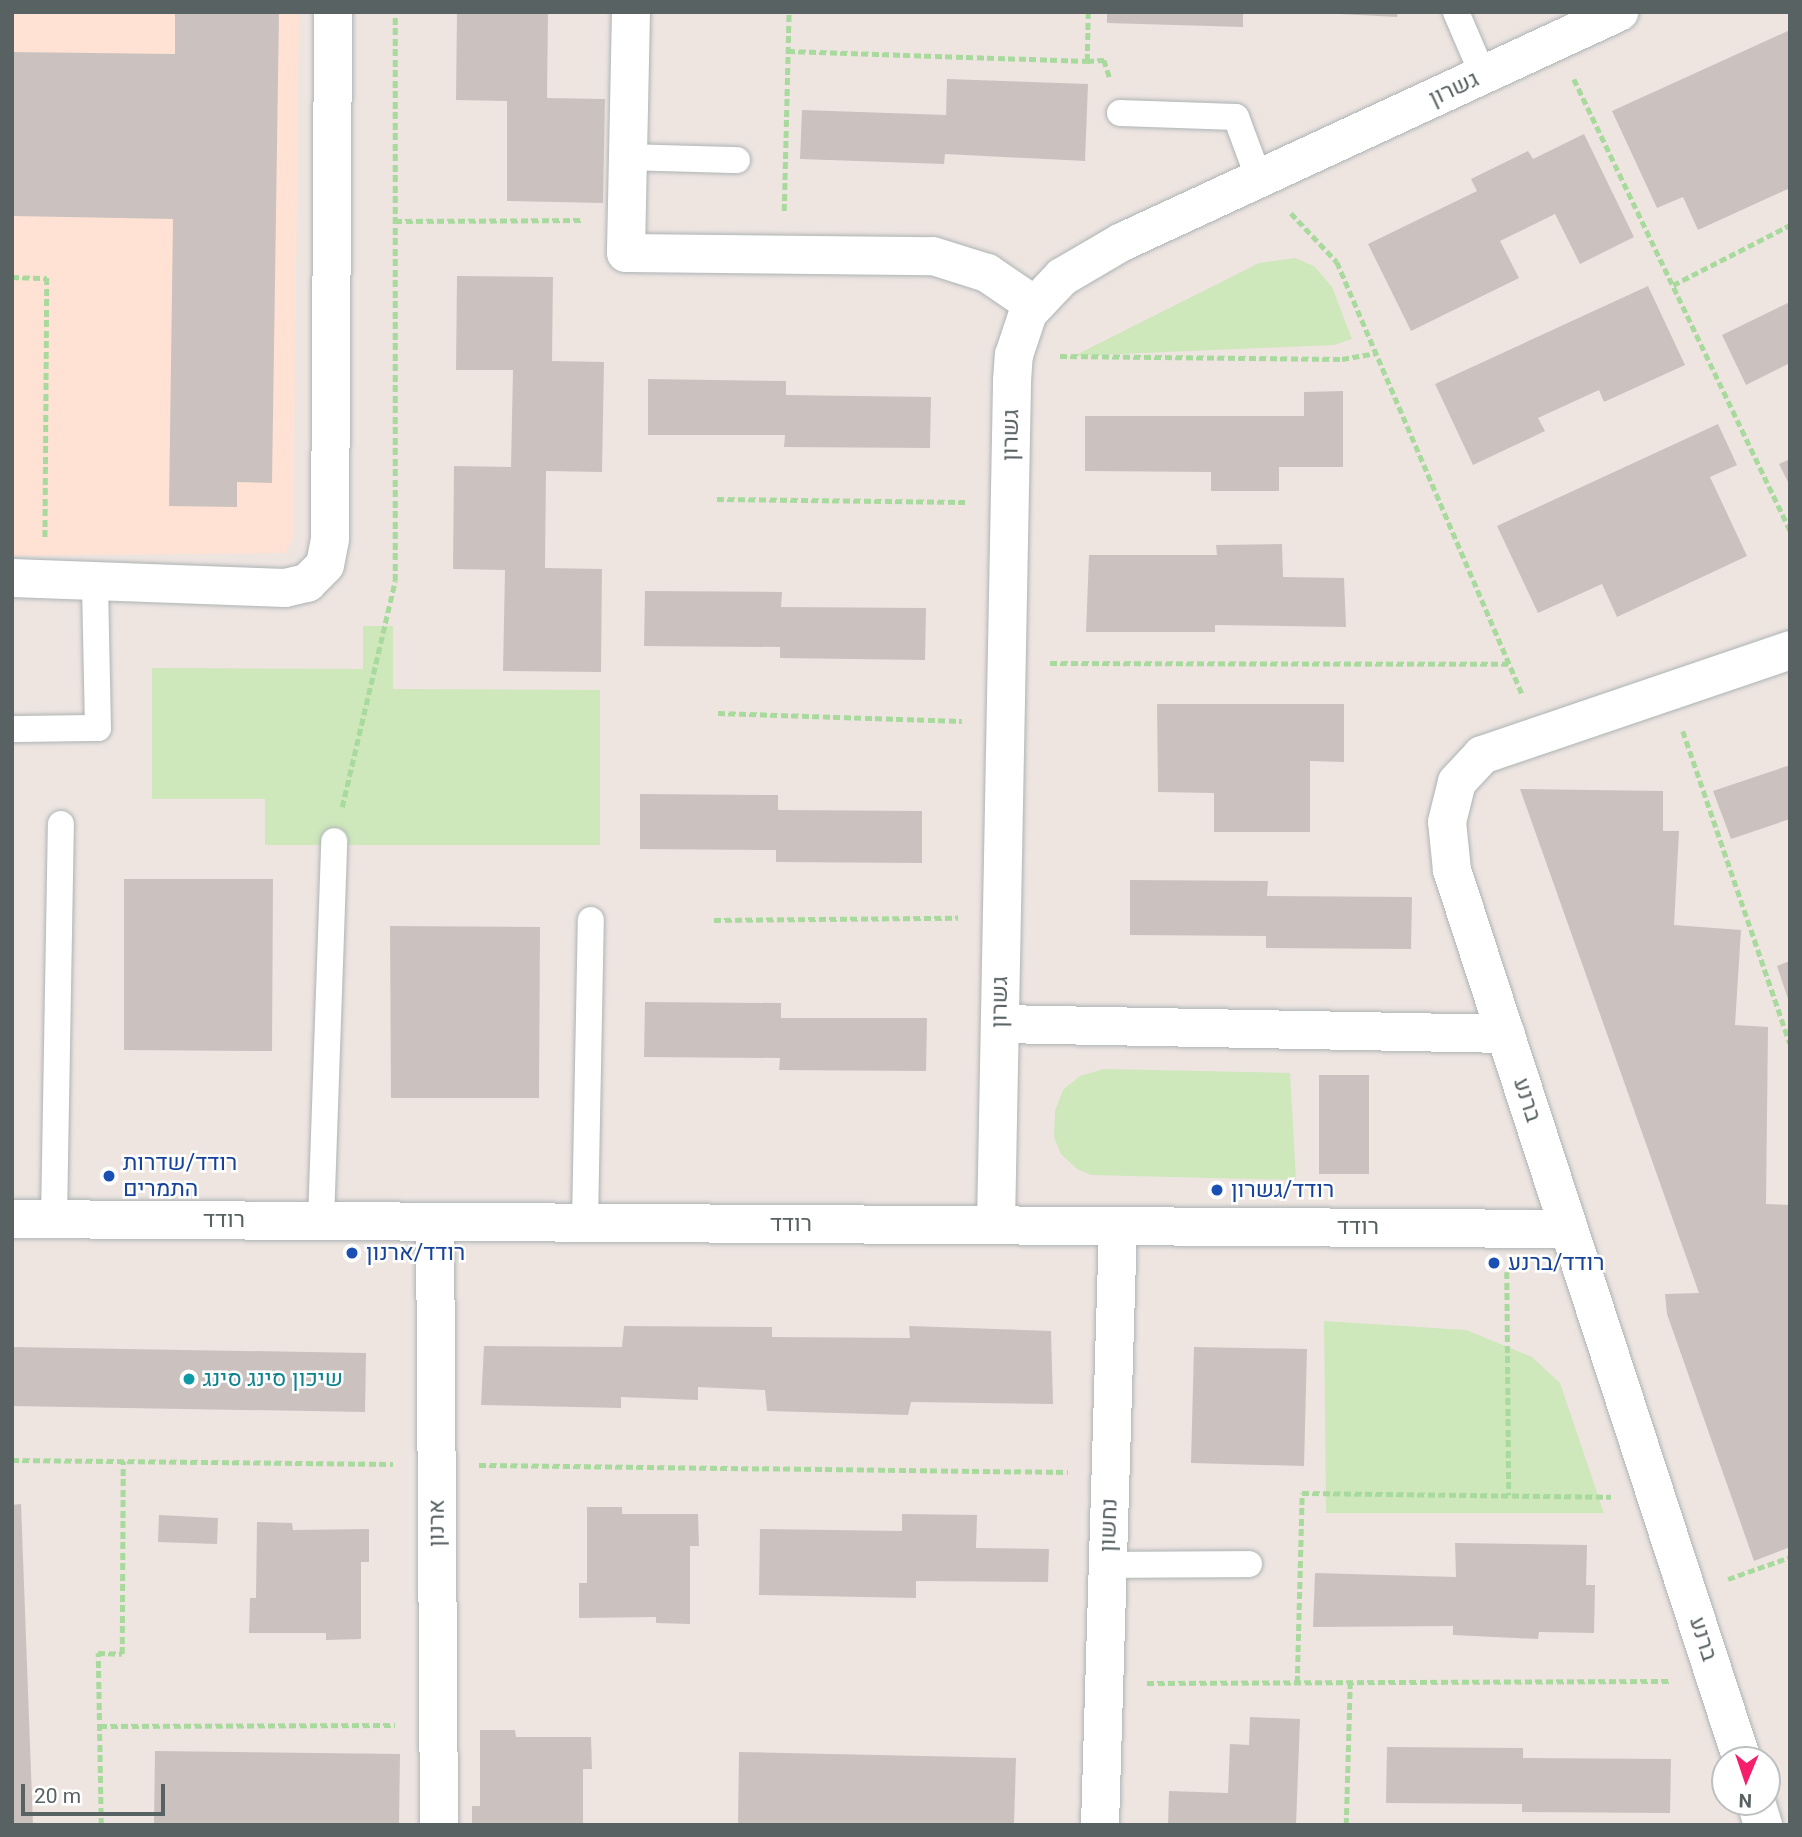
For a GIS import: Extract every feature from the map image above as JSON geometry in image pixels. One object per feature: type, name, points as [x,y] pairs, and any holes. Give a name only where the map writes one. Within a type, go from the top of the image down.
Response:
[{"type":"street","points":[[28,579],[285,588],[307,583],[325,565],[330,539],[333,12]]},
{"type":"street","points":[[631,12],[626,253],[911,254],[953,260],[1001,281],[1034,305]]},
{"type":"street","name":"גשרון","points":[[996,1225],[1014,355],[1034,305],[1062,277],[1088,260],[1619,12]]},
{"type":"street","name":"ברנע","points":[[1737,1746],[1452,870],[1447,822],[1450,801],[1467,767],[1500,746],[1790,650]]},
{"type":"street","points":[[1000,1024],[1506,1034]]},
{"type":"street","name":"רודד","points":[[12,1219],[1569,1229]]},
{"type":"street","name":"ארנון","points":[[435,1222],[439,1825]]},
{"type":"street","name":"נחשון","points":[[1100,1825],[1118,1226]]},
{"type":"lane","points":[[1455,12],[1483,75]]},
{"type":"lane","points":[[1120,113],[1236,117],[1259,179]]},
{"type":"lane","points":[[628,157],[737,160]]},
{"type":"lane","points":[[12,729],[98,728],[95,581]]},
{"type":"lane","points":[[54,1219],[61,824]]},
{"type":"lane","points":[[321,1221],[334,842]]},
{"type":"lane","points":[[585,1223],[591,920]]},
{"type":"lane","points":[[1108,1565],[1249,1564]]},
{"type":"path","points":[[334,842],[395,581],[395,12]]},
{"type":"path","points":[[783,253],[789,12]]},
{"type":"path","points":[[788,51],[1087,61],[1088,12]]},
{"type":"path","points":[[1556,41],[1790,530]]},
{"type":"path","points":[[1259,179],[1337,262],[1539,733]]},
{"type":"path","points":[[395,221],[626,220]]},
{"type":"path","points":[[1673,285],[1790,225]]},
{"type":"path","points":[[12,277],[47,278],[28,579]]},
{"type":"path","points":[[1014,355],[1342,359],[1376,353]]},
{"type":"path","points":[[717,499],[1009,503]]},
{"type":"path","points":[[1007,663],[1509,664]]},
{"type":"path","points":[[1669,690],[1790,1043]]},
{"type":"path","points":[[718,713],[1005,723]]},
{"type":"path","points":[[714,920],[1002,918]]},
{"type":"path","points":[[1506,1228],[1509,1495]]},
{"type":"path","points":[[12,1460],[1110,1472]]},
{"type":"path","points":[[101,1825],[98,1653],[122,1654],[123,1461]]},
{"type":"path","points":[[1297,1683],[1302,1493],[1657,1498]]},
{"type":"path","points":[[1688,1594],[1790,1557]]},
{"type":"path","points":[[1104,1684],[1716,1681]]},
{"type":"path","points":[[1346,1825],[1350,1683]]},
{"type":"path","points":[[99,1726],[438,1726]]},
{"type":"shaded area","points":[[12,12],[299,12],[293,538],[285,553],[12,556]]},
{"type":"green space","points":[[1295,258],[1314,266],[1332,287],[1352,339],[1334,345],[1074,356],[1259,263]]},
{"type":"green space","points":[[363,626],[393,626],[393,689],[600,690],[600,845],[265,845],[265,799],[152,799],[152,668],[363,669]]},
{"type":"green space","points":[[1104,1069],[1290,1073],[1296,1180],[1091,1175],[1077,1169],[1061,1154],[1054,1137],[1055,1111],[1063,1090],[1080,1076]]},
{"type":"green space","points":[[1324,1321],[1466,1330],[1532,1357],[1560,1383],[1604,1513],[1326,1513]]},
{"type":"building","points":[[175,12],[279,12],[272,483],[237,482],[237,507],[169,506],[173,219],[12,216],[12,52],[175,54]]},
{"type":"building","points":[[457,12],[548,12],[547,98],[605,99],[603,203],[507,201],[507,101],[456,100]]},
{"type":"building","points":[[1107,12],[1243,12],[1243,27],[1107,23]]},
{"type":"building","points":[[1301,12],[1398,12],[1397,17]]},
{"type":"building","points":[[1790,30],[1790,188],[1698,230],[1683,197],[1657,208],[1612,111]]},
{"type":"building","points":[[947,79],[1088,84],[1085,161],[945,154],[944,164],[800,159],[802,110],[946,115]]},
{"type":"building","points":[[1584,134],[1634,237],[1580,264],[1555,214],[1500,241],[1519,278],[1411,331],[1368,244],[1477,191],[1471,179],[1528,151],[1533,159]]},
{"type":"building","points":[[457,276],[553,277],[552,361],[604,362],[602,472],[546,471],[545,568],[602,569],[601,672],[503,671],[505,570],[453,569],[454,466],[511,467],[513,370],[456,370]]},
{"type":"building","points":[[1648,286],[1685,365],[1604,402],[1599,390],[1538,418],[1545,431],[1473,465],[1435,384]]},
{"type":"building","points":[[1790,302],[1790,363],[1746,385],[1722,335]]},
{"type":"building","points":[[648,379],[786,381],[786,395],[931,397],[930,448],[784,447],[785,435],[648,435]]},
{"type":"building","points":[[1343,391],[1343,467],[1279,467],[1279,491],[1211,491],[1211,472],[1085,471],[1085,416],[1304,416],[1304,392]]},
{"type":"building","points":[[1718,424],[1737,465],[1710,477],[1747,556],[1617,617],[1602,584],[1538,613],[1497,526]]},
{"type":"building","points":[[1790,459],[1790,486],[1779,464]]},
{"type":"building","points":[[1282,544],[1283,577],[1344,578],[1346,627],[1215,625],[1215,632],[1086,632],[1089,555],[1217,555],[1216,545]]},
{"type":"building","points":[[645,591],[782,592],[781,607],[926,608],[925,660],[780,658],[780,647],[644,646]]},
{"type":"building","points":[[1157,704],[1344,704],[1344,762],[1310,761],[1310,832],[1214,832],[1214,793],[1158,792]]},
{"type":"building","points":[[1790,765],[1790,819],[1731,839],[1713,791]]},
{"type":"building","points":[[1520,789],[1663,791],[1663,831],[1679,831],[1674,925],[1741,930],[1735,1025],[1768,1027],[1766,1204],[1790,1205],[1790,1547],[1754,1561],[1667,1314],[1665,1294],[1699,1293]]},
{"type":"building","points":[[640,794],[778,795],[778,810],[922,811],[922,863],[776,862],[776,850],[640,849]]},
{"type":"building","points":[[124,879],[273,879],[272,1051],[124,1050]]},
{"type":"building","points":[[1130,880],[1268,881],[1267,896],[1412,897],[1411,949],[1266,948],[1266,936],[1130,935]]},
{"type":"building","points":[[390,926],[540,927],[539,1098],[391,1098]]},
{"type":"building","points":[[1790,961],[1790,1002],[1789,1002],[1777,966]]},
{"type":"building","points":[[645,1002],[781,1003],[781,1018],[927,1018],[926,1071],[779,1070],[780,1058],[644,1057]]},
{"type":"building","points":[[1319,1075],[1369,1075],[1369,1174],[1319,1174]]},
{"type":"building","points":[[624,1326],[772,1327],[772,1337],[910,1338],[909,1326],[1051,1331],[1053,1404],[911,1402],[908,1415],[767,1411],[765,1390],[698,1387],[698,1400],[621,1397],[621,1408],[481,1405],[484,1346],[622,1347]]},
{"type":"building","name":"שיכון סינג סינג","points":[[12,1347],[366,1353],[365,1412],[12,1406]]},
{"type":"building","points":[[1194,1347],[1307,1349],[1304,1466],[1191,1463]]},
{"type":"building","points":[[21,1504],[33,1825],[12,1825],[12,1505]]},
{"type":"building","points":[[587,1507],[622,1507],[622,1514],[698,1514],[699,1546],[690,1546],[690,1624],[656,1623],[656,1617],[579,1618],[579,1583],[587,1583]]},
{"type":"building","points":[[902,1514],[977,1515],[976,1548],[1049,1549],[1048,1582],[916,1581],[916,1598],[759,1595],[760,1529],[902,1531]]},
{"type":"building","points":[[159,1515],[218,1518],[217,1544],[158,1542]]},
{"type":"building","points":[[257,1522],[292,1523],[293,1530],[369,1529],[369,1562],[361,1562],[361,1639],[326,1640],[326,1633],[249,1633],[250,1598],[256,1598]]},
{"type":"building","points":[[1455,1543],[1587,1545],[1586,1585],[1595,1585],[1594,1633],[1539,1632],[1538,1639],[1453,1635],[1453,1626],[1313,1627],[1315,1573],[1456,1577]]},
{"type":"building","points":[[1250,1717],[1300,1719],[1296,1825],[1168,1825],[1169,1791],[1228,1793],[1230,1744],[1249,1745]]},
{"type":"building","points":[[480,1730],[515,1730],[516,1737],[591,1737],[592,1769],[583,1769],[583,1825],[472,1825],[472,1806],[480,1806]]},
{"type":"building","points":[[1387,1747],[1523,1748],[1523,1758],[1671,1759],[1670,1813],[1522,1812],[1522,1804],[1386,1803]]},
{"type":"building","points":[[155,1751],[400,1754],[399,1825],[154,1825]]},
{"type":"building","points":[[739,1752],[1016,1758],[1014,1825],[738,1825]]},
{"type":"place","name":"רודד/שדרות התמרים","points":[[109,1176]]},
{"type":"place","name":"רודד/גשרון","points":[[1217,1190]]},
{"type":"place","name":"רודד/ארנון","points":[[352,1253]]},
{"type":"place","name":"רודד/ברנע","points":[[1494,1263]]},
{"type":"place","name":"שיכון סינג סינג","points":[[189,1379]]}]
